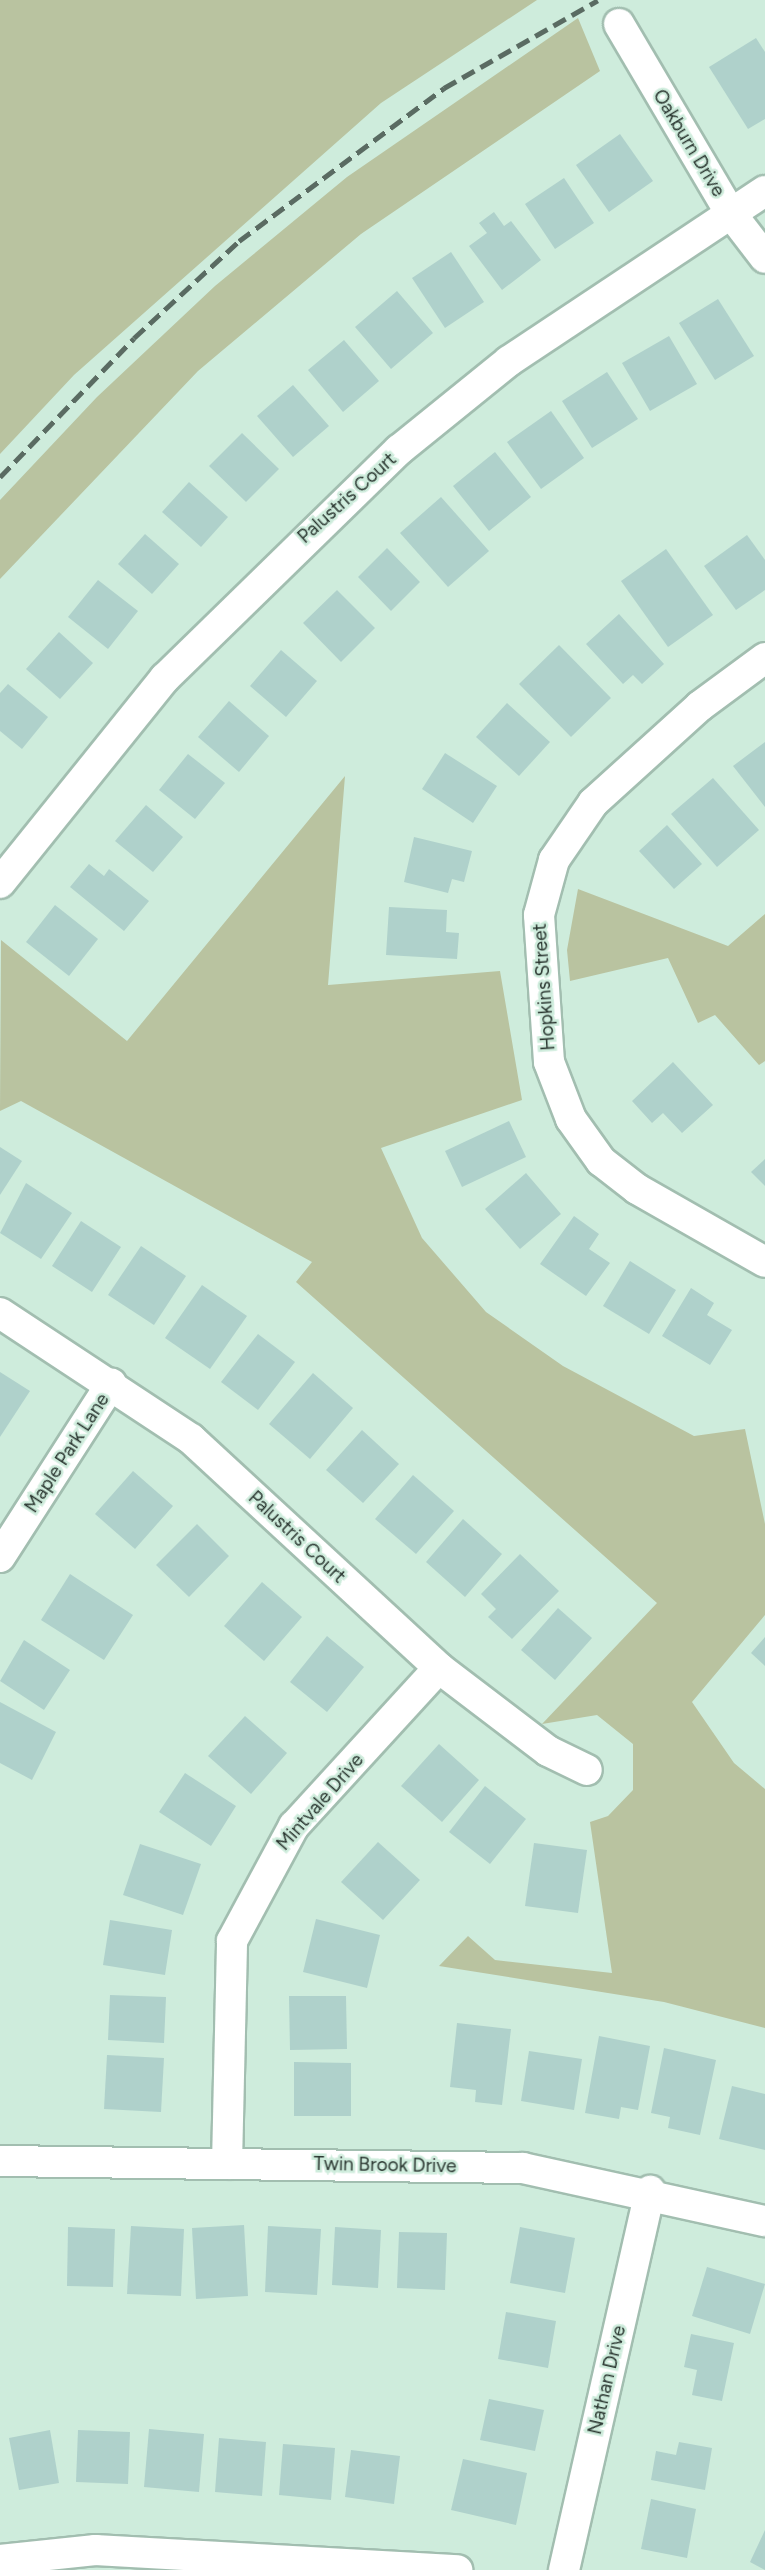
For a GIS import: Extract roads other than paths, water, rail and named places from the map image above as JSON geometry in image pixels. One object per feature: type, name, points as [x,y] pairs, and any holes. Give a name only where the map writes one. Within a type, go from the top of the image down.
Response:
[{"type":"street","name":"Oakburn Drive","points":[[619,24],[729,211],[765,258]]},
{"type":"street","name":"Palustris Court","points":[[0,883],[165,678],[302,539],[509,361],[729,211],[765,191]]},
{"type":"street","name":"Hopkins Street","points":[[765,658],[700,706],[593,803],[554,860],[539,915],[549,1062],[571,1119],[601,1161],[638,1189],[765,1262]]},
{"type":"street","name":"Palustris Court","points":[[0,1312],[191,1439],[439,1668],[548,1751],[587,1770]]},
{"type":"street","name":"Maple Park Lane","points":[[0,1557],[111,1384]]},
{"type":"street","name":"Mintvale Drive","points":[[227,2164],[232,1941],[294,1826],[439,1668]]},
{"type":"street","name":"Twin Brook Drive","points":[[0,2161],[523,2168],[650,2191],[765,2221]]},
{"type":"street","name":"Nathan Drive","points":[[564,2570],[650,2191]]},
{"type":"street","points":[[0,2560],[322,2558],[457,2570]]},
{"type":"railway","points":[[0,477],[134,338],[239,241],[444,88],[598,0]]}]
